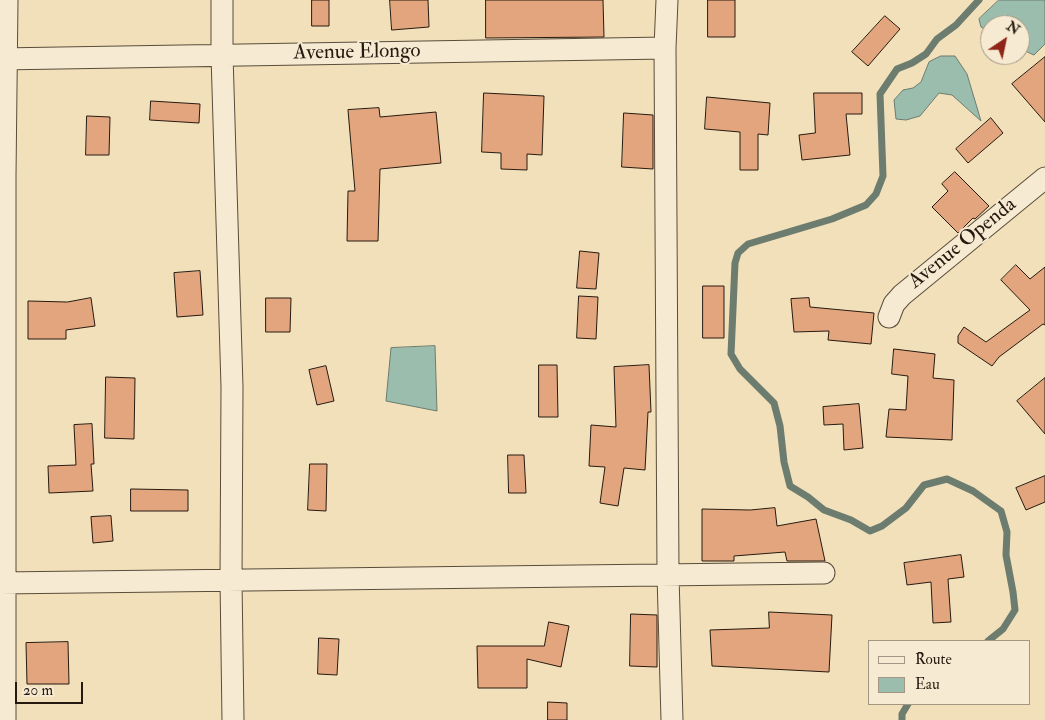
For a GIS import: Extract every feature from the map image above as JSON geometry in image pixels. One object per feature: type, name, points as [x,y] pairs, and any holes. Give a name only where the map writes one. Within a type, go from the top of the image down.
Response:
[{"type":"street","points":[[5,720],[3,583],[3,59],[7,0]]},
{"type":"street","points":[[222,0],[232,387],[231,580],[233,720]]},
{"type":"street","points":[[667,0],[668,575],[672,720]]},
{"type":"street","name":"Avenue Elongo","points":[[3,59],[666,48]]},
{"type":"street","name":"Avenue Openda","points":[[889,317],[894,304],[902,295],[1045,178]]},
{"type":"street","points":[[3,583],[824,573]]},
{"type":"water","points":[[999,0],[1045,0],[1045,44],[1034,55],[1030,53],[1030,15],[983,15]]},
{"type":"water","points":[[941,56],[955,56],[967,74],[981,121],[952,95],[939,93],[920,116],[906,120],[896,119],[894,100],[903,90],[913,88],[921,82],[929,62]]},
{"type":"water","points":[[435,346],[437,411],[386,401],[391,348]]},
{"type":"building","points":[[312,0],[329,0],[329,26],[312,26]]},
{"type":"building","points":[[390,0],[428,0],[429,27],[392,30]]},
{"type":"building","points":[[486,0],[603,0],[604,37],[486,38]]},
{"type":"building","points":[[708,0],[735,0],[735,37],[708,37]]},
{"type":"building","points":[[885,16],[900,29],[868,66],[852,52]]},
{"type":"building","points":[[1045,57],[1045,122],[1012,84]]},
{"type":"building","points":[[484,93],[544,96],[542,155],[527,154],[527,170],[501,169],[501,153],[482,152]]},
{"type":"building","points":[[814,93],[862,93],[862,114],[846,114],[850,155],[802,160],[799,135],[815,133]]},
{"type":"building","points":[[707,97],[770,103],[768,135],[758,134],[758,170],[740,170],[740,132],[705,129]]},
{"type":"building","points":[[151,101],[200,104],[199,123],[150,120]]},
{"type":"building","points":[[379,108],[380,117],[436,112],[441,163],[380,169],[378,241],[347,241],[348,191],[355,191],[348,110]]},
{"type":"building","points":[[624,113],[653,115],[653,169],[622,167]]},
{"type":"building","points":[[87,116],[110,117],[109,155],[86,155]]},
{"type":"building","points":[[991,118],[1003,133],[968,163],[956,149]]},
{"type":"building","points":[[955,172],[989,206],[958,233],[932,207],[948,191],[942,184]]},
{"type":"building","points":[[580,251],[599,253],[596,289],[577,288]]},
{"type":"building","points":[[1016,265],[1030,279],[1045,267],[1045,325],[1043,324],[999,357],[992,366],[958,343],[958,336],[964,327],[986,342],[1030,310],[1001,280]]},
{"type":"building","points":[[200,271],[203,315],[177,317],[174,273]]},
{"type":"building","points":[[703,286],[724,286],[724,338],[703,338]]},
{"type":"building","points":[[579,296],[598,297],[596,339],[577,338]]},
{"type":"building","points":[[91,298],[95,326],[66,330],[66,339],[28,339],[28,301],[67,302]]},
{"type":"building","points":[[266,298],[291,298],[290,332],[266,332]]},
{"type":"building","points":[[809,298],[810,307],[874,313],[871,344],[828,340],[829,331],[794,332],[791,299]]},
{"type":"building","points":[[894,349],[935,354],[933,378],[954,380],[952,440],[886,437],[889,409],[906,410],[908,376],[892,374]]},
{"type":"building","points":[[539,365],[557,365],[558,417],[539,417]]},
{"type":"building","points":[[649,365],[651,412],[648,412],[645,470],[624,468],[618,506],[600,503],[605,467],[589,466],[591,425],[616,427],[614,367]]},
{"type":"building","points":[[326,366],[334,401],[317,405],[309,370]]},
{"type":"building","points":[[106,377],[135,378],[134,439],[105,438]]},
{"type":"building","points":[[1045,378],[1045,434],[1017,401]]},
{"type":"building","points":[[859,404],[863,448],[844,450],[843,424],[824,425],[823,407]]},
{"type":"building","points":[[92,424],[94,464],[91,464],[93,491],[49,493],[48,466],[76,465],[74,425]]},
{"type":"building","points":[[508,455],[524,455],[526,493],[509,493]]},
{"type":"building","points":[[310,464],[327,464],[326,511],[308,510]]},
{"type":"building","points":[[1045,476],[1045,502],[1026,510],[1016,488]]},
{"type":"building","points":[[131,489],[188,490],[188,511],[131,511]]},
{"type":"building","points":[[775,508],[777,526],[816,519],[825,561],[787,561],[785,552],[734,556],[734,561],[702,561],[702,509],[750,510]]},
{"type":"building","points":[[111,516],[113,541],[93,543],[91,517]]},
{"type":"building","points":[[961,555],[964,577],[948,579],[951,622],[933,623],[931,582],[907,585],[904,563]]},
{"type":"building","points":[[769,612],[832,615],[829,672],[712,666],[710,630],[769,628]]},
{"type":"building","points":[[631,614],[657,615],[657,667],[630,666]]},
{"type":"building","points":[[549,622],[569,626],[561,667],[527,659],[527,688],[478,688],[477,646],[544,646]]},
{"type":"building","points":[[319,638],[339,639],[337,675],[318,674]]},
{"type":"building","points":[[68,642],[69,684],[27,684],[26,643]]},
{"type":"building","points":[[548,702],[567,703],[567,720],[548,720]]},
{"type":"waterway","points":[[979,0],[956,25],[937,39],[926,54],[912,63],[897,69],[880,94],[883,176],[876,194],[866,205],[832,219],[748,244],[738,253],[735,263],[731,354],[740,369],[774,403],[780,426],[784,462],[790,486],[824,510],[851,520],[870,531],[882,526],[906,508],[924,485],[947,479],[973,491],[1001,511],[1007,532],[1006,555],[1015,610],[1003,629],[989,640]]},
{"type":"waterway","points":[[902,720],[902,714],[907,705]]}]
